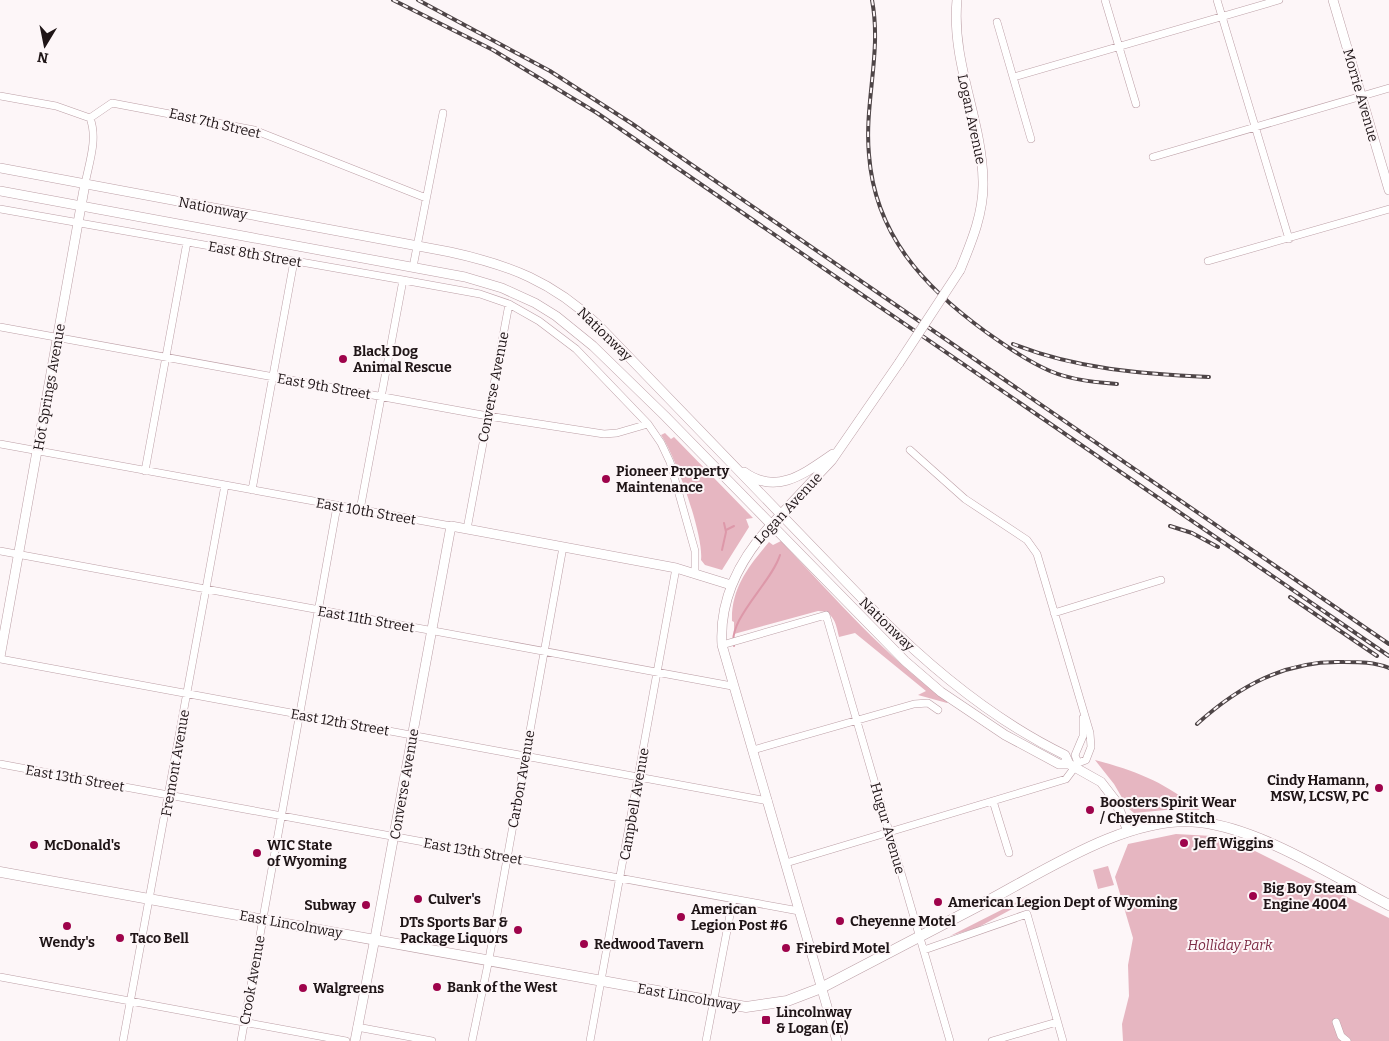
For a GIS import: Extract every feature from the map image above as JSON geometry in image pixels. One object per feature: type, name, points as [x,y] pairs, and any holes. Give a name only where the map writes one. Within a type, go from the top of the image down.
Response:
[{"type":"main road","name":"Logan Avenue","points":[[837,1041],[820,988],[753,750],[732,686],[722,645],[724,611],[731,585],[746,554],[771,525],[817,478],[840,450],[960,270],[978,222],[983,181],[980,150],[958,57],[956,36],[957,0]]},
{"type":"main road","name":"Morrie Avenue","points":[[1334,0],[1389,190]]},
{"type":"main road","name":"Nationway","points":[[0,168],[478,258],[510,267],[552,288],[597,324],[879,616],[925,660],[989,709],[1029,736],[1065,755],[1108,789],[1128,831]]},
{"type":"main road","name":"Hot Springs Avenue","points":[[0,658],[85,184]]},
{"type":"main road","name":"Nationway","points":[[0,191],[82,208],[413,267],[490,284],[525,298],[556,316],[593,346],[629,380],[887,644],[931,684],[1015,741],[1059,764],[1075,764]]},
{"type":"main road","points":[[724,457],[752,477],[764,482],[779,483],[802,475],[840,450]]},
{"type":"main road","name":"East 10th Street","points":[[450,526],[676,568],[731,585]]},
{"type":"main road","name":"Converse Avenue","points":[[355,1041],[395,837],[450,526]]},
{"type":"main road","name":"East Lincolnway","points":[[0,872],[376,938],[714,1002],[760,1006],[787,1001],[820,988],[1094,845],[1142,826],[1182,821],[1229,828],[1272,844],[1389,905]]},
{"type":"street","points":[[1105,0],[1136,104]]},
{"type":"street","points":[[1217,0],[1289,239]]},
{"type":"street","points":[[1014,77],[1279,0]]},
{"type":"street","points":[[996,22],[1031,139]]},
{"type":"street","points":[[1153,157],[1389,88]]},
{"type":"street","points":[[0,96],[56,106],[90,118]]},
{"type":"street","name":"East 7th Street","points":[[90,118],[112,103],[254,130],[426,198]]},
{"type":"street","points":[[413,267],[443,113]]},
{"type":"street","name":"Hot Springs Avenue","points":[[85,184],[93,143],[94,128],[90,118]]},
{"type":"street","name":"East 8th Street","points":[[0,209],[480,294],[509,304]]},
{"type":"street","points":[[1208,261],[1389,209]]},
{"type":"street","points":[[145,471],[187,242]]},
{"type":"street","points":[[252,490],[294,261]]},
{"type":"street","points":[[360,510],[403,280]]},
{"type":"street","points":[[509,304],[539,321],[576,349],[648,424],[661,443],[670,462],[695,551],[695,574]]},
{"type":"street","name":"Converse Avenue","points":[[467,529],[509,304]]},
{"type":"street","name":"East 9th Street","points":[[0,327],[488,416],[604,434],[617,433],[648,424]]},
{"type":"street","name":"East 10th Street","points":[[0,444],[450,526]]},
{"type":"street","points":[[786,863],[1062,781],[1075,764],[1086,760],[1091,747],[1090,733],[1038,558],[1027,540],[965,499],[910,450]]},
{"type":"street","name":"Fremont Avenue","points":[[123,1041],[225,485]]},
{"type":"street","name":"Crook Avenue","points":[[241,1041],[337,506]]},
{"type":"street","name":"Carbon Avenue","points":[[472,1041],[489,959],[563,547]]},
{"type":"street","name":"East 11th Street","points":[[0,552],[732,686]]},
{"type":"street","name":"Campbell Avenue","points":[[590,1041],[676,568]]},
{"type":"street","points":[[1054,613],[1161,580]]},
{"type":"street","name":"Hugur Avenue","points":[[722,645],[826,615],[950,1041]]},
{"type":"street","name":"East 12th Street","points":[[0,658],[768,801]]},
{"type":"street","points":[[753,750],[856,720],[924,703],[938,710]]},
{"type":"street","points":[[1075,764],[1075,755],[1083,736],[1084,714]]},
{"type":"street","name":"East 13th Street","points":[[0,764],[799,911]]},
{"type":"street","points":[[993,801],[1009,853]]},
{"type":"street","points":[[706,1041],[733,899]]},
{"type":"street","points":[[924,950],[1027,914],[1063,1041]]},
{"type":"street","points":[[0,976],[346,1041]]},
{"type":"street","points":[[992,1041],[1057,1022]]},
{"type":"street","points":[[1336,1022],[1341,1036],[1347,1041]]},
{"type":"street","points":[[357,1027],[432,1041]]},
{"type":"green space","points":[[665,433],[671,439],[674,437],[753,518],[746,519],[749,527],[722,570],[705,565],[701,560],[701,549],[694,516],[674,460],[661,435]]},
{"type":"green space","points":[[781,541],[882,646],[903,666],[948,702],[918,695],[926,691],[855,633],[839,637],[837,627],[828,613],[818,611],[734,634],[732,609],[743,578],[769,542],[773,545]]},
{"type":"green space","points":[[1095,760],[1150,779],[1174,792],[1200,810],[1176,809],[1134,813],[1128,808],[1114,784]]},
{"type":"green space","name":"Holliday Park","points":[[1176,834],[1212,836],[1243,845],[1389,918],[1389,1041],[1123,1041],[1122,1024],[1129,996],[1128,965],[1133,938],[1115,877],[1128,844]]},
{"type":"green space","points":[[1108,866],[1114,885],[1098,889],[1093,870]]},
{"type":"green space","points":[[1027,897],[1027,901],[977,928],[950,936]]},
{"type":"waterway","points":[[722,550],[726,532],[724,523]]},
{"type":"waterway","points":[[726,530],[734,526]]},
{"type":"waterway","points":[[734,646],[734,636],[743,613],[768,577],[780,555]]},
{"type":"railway","points":[[393,0],[493,50],[597,113],[1389,656]]},
{"type":"railway","points":[[418,0],[550,71],[631,123],[1389,644]]},
{"type":"railway","points":[[872,0],[875,19],[875,39],[869,116],[869,155],[873,184],[881,210],[892,234],[906,257],[942,297],[963,315],[1025,358],[1066,377],[1117,384]]},
{"type":"railway","points":[[1013,344],[1085,365],[1134,372],[1209,377]]},
{"type":"railway","points":[[1170,526],[1192,533],[1218,547]]},
{"type":"railway","points":[[1290,597],[1377,656]]},
{"type":"railway","points":[[1197,724],[1213,710],[1247,687],[1283,671],[1323,663],[1350,662],[1367,663],[1389,668]]},
{"type":"place","name":"Black Dog Animal Rescue","points":[[343,359]]},
{"type":"place","name":"Pioneer Property Maintenance","points":[[606,479]]},
{"type":"place","name":"Cindy Hamann, MSW, LCSW, PC","points":[[1379,788]]},
{"type":"place","name":"Boosters Spirit Wear / Cheyenne Stitch","points":[[1090,810]]},
{"type":"place","name":"Jeff Wiggins","points":[[1184,843]]},
{"type":"place","name":"McDonald's","points":[[34,845]]},
{"type":"place","name":"WIC State of Wyoming","points":[[257,853]]},
{"type":"place","name":"Big Boy Steam Engine 4004","points":[[1253,896]]},
{"type":"place","name":"Culver's","points":[[418,899]]},
{"type":"place","name":"American Legion Dept of Wyoming","points":[[938,902]]},
{"type":"place","name":"Subway","points":[[366,905]]},
{"type":"place","name":"American Legion Post #6","points":[[681,917]]},
{"type":"place","name":"Cheyenne Motel","points":[[840,921]]},
{"type":"place","name":"Wendy's","points":[[67,926]]},
{"type":"place","name":"DTs Sports Bar & Package Liquors","points":[[518,930]]},
{"type":"place","name":"Taco Bell","points":[[120,938]]},
{"type":"place","name":"Redwood Tavern","points":[[584,944]]},
{"type":"place","name":"Firebird Motel","points":[[786,948]]},
{"type":"place","name":"Bank of the West","points":[[437,987]]},
{"type":"place","name":"Walgreens","points":[[303,988]]},
{"type":"place","name":"Lincolnway & Logan (E)","points":[[766,1020]]}]
